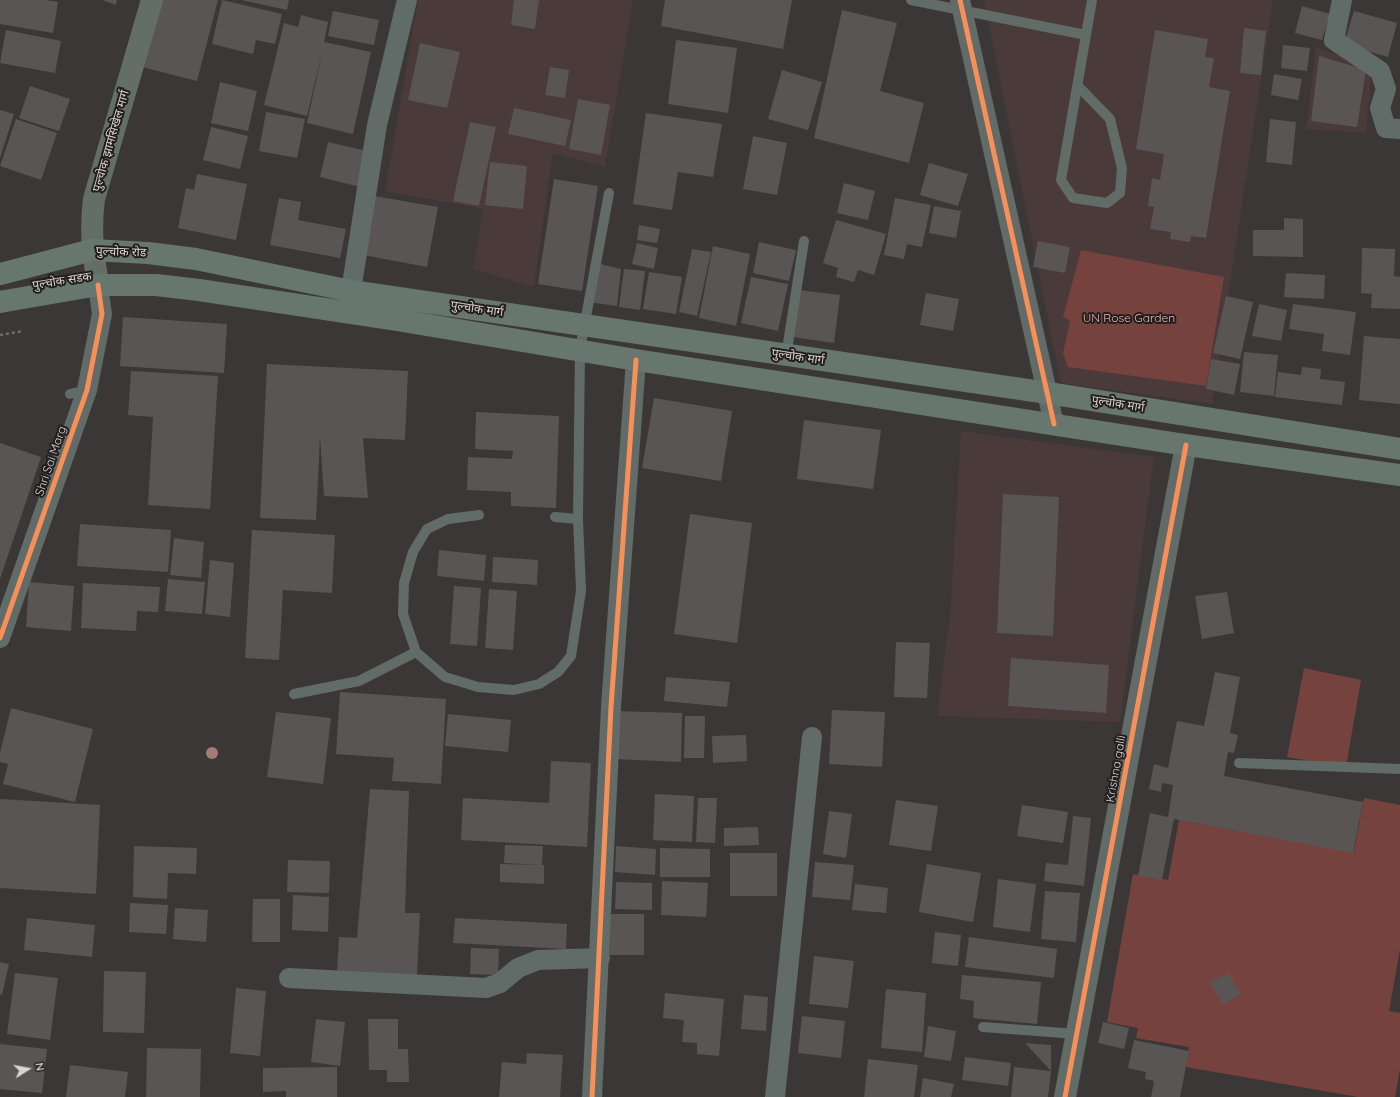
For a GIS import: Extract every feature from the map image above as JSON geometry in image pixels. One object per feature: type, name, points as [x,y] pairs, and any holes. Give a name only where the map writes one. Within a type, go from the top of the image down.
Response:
[{"type":"main road","name":"पुल्चोक झामसिखेल मार्ग","points":[[98,285],[92,250],[91,224],[94,199],[152,0]]},
{"type":"main road","name":"पुल्चोक रोड","points":[[0,274],[92,250],[148,253],[196,259]]},
{"type":"main road","name":"पुल्चोक मार्ग","points":[[196,259],[351,291],[786,356],[1048,393],[1400,449]]},
{"type":"main road","name":"पुल्चोक सडक","points":[[0,302],[98,285],[156,285],[200,290]]},
{"type":"main road","name":"पुल्चोक मार्ग","points":[[200,290],[580,349],[636,360],[1400,475]]},
{"type":"street","points":[[351,291],[377,125],[407,0]]},
{"type":"street","points":[[1342,0],[1334,40],[1380,72],[1386,89],[1380,108],[1386,128],[1400,129]]},
{"type":"street","points":[[961,6],[1054,424]]},
{"type":"street","name":"Shri Sai Marg","points":[[0,638],[79,392],[102,314],[98,285]]},
{"type":"street","points":[[592,1097],[600,958],[611,707],[636,360]]},
{"type":"street","name":"Krishna galli","points":[[1065,1097],[1186,444]]},
{"type":"street","points":[[775,1097],[812,737]]},
{"type":"street","points":[[289,978],[486,988],[500,984],[518,968],[538,960],[600,958]]},
{"type":"lane","points":[[911,0],[961,6],[1086,35]]},
{"type":"lane","points":[[1078,86],[1110,119],[1122,168],[1120,193],[1107,204],[1074,198],[1061,180],[1092,0]]},
{"type":"lane","points":[[479,515],[448,519],[427,529],[413,552],[404,583],[403,614],[416,652],[445,677],[478,688],[514,690],[539,684],[558,672],[571,656],[581,591],[578,518],[580,349],[609,193]]},
{"type":"lane","points":[[786,356],[804,241]]},
{"type":"lane","points":[[555,517],[578,518]]},
{"type":"lane","points":[[294,694],[359,681],[416,652]]},
{"type":"lane","points":[[1240,763],[1400,769]]},
{"type":"lane","points":[[983,1027],[1077,1034]]},
{"type":"path","points":[[0,335],[23,331]]},
{"type":"shaded area","points":[[418,0],[633,0],[605,167],[553,153],[534,287],[473,269],[483,209],[385,191]]},
{"type":"shaded area","points":[[984,0],[1273,0],[1212,404],[1061,383]]},
{"type":"shaded area","points":[[1316,47],[1372,68],[1366,133],[1306,129]]},
{"type":"shaded area","points":[[961,431],[1154,457],[1120,722],[937,716],[950,616]]},
{"type":"green space","name":"UN Rose Garden","points":[[1081,250],[1224,277],[1206,386],[1068,367],[1063,353],[1070,321],[1063,317]]},
{"type":"green space","points":[[1304,668],[1361,680],[1346,767],[1287,757]]},
{"type":"green space","points":[[1364,798],[1400,805],[1400,949],[1389,1011],[1400,1013],[1400,1069],[1395,1097],[1358,1097],[1186,1067],[1189,1047],[1136,1038],[1138,1028],[1107,1022],[1133,874],[1168,880],[1179,820],[1354,851]]},
{"type":"building","points":[[0,0],[45,0],[58,2],[53,33],[0,24]]},
{"type":"building","points":[[102,0],[117,0],[116,5]]},
{"type":"building","points":[[159,0],[218,0],[197,81],[142,67]]},
{"type":"building","points":[[222,0],[282,14],[275,44],[256,40],[253,54],[212,44]]},
{"type":"building","points":[[241,0],[289,0],[287,10]]},
{"type":"building","points":[[514,0],[539,0],[535,29],[511,25]]},
{"type":"building","points":[[665,0],[792,0],[783,49],[661,26]]},
{"type":"building","points":[[1302,6],[1330,14],[1322,40],[1295,33]]},
{"type":"building","points":[[842,10],[897,23],[880,91],[924,103],[909,163],[814,138]]},
{"type":"building","points":[[333,11],[379,20],[374,45],[328,36]]},
{"type":"building","points":[[1354,11],[1397,23],[1388,57],[1344,44]]},
{"type":"building","points":[[301,15],[328,22],[324,42],[371,52],[353,134],[307,123],[323,48],[307,116],[264,105],[284,23],[298,27]]},
{"type":"building","points":[[1244,28],[1266,31],[1261,75],[1240,73]]},
{"type":"building","points":[[6,30],[61,41],[55,73],[0,63]]},
{"type":"building","points":[[1155,30],[1208,39],[1205,57],[1214,58],[1209,87],[1230,91],[1206,238],[1191,236],[1190,242],[1170,239],[1171,232],[1150,229],[1154,207],[1148,206],[1152,178],[1160,180],[1164,154],[1136,149]]},
{"type":"building","points":[[676,40],[737,48],[728,113],[668,104]]},
{"type":"building","points":[[420,43],[460,52],[447,108],[408,100]]},
{"type":"building","points":[[1283,45],[1310,48],[1307,71],[1281,68]]},
{"type":"building","points":[[1319,56],[1366,70],[1357,127],[1311,121]]},
{"type":"building","points":[[550,67],[569,70],[565,98],[545,95]]},
{"type":"building","points":[[782,70],[822,82],[808,130],[768,119]]},
{"type":"building","points":[[1274,74],[1302,79],[1298,100],[1271,95]]},
{"type":"building","points":[[220,82],[257,91],[248,131],[211,123]]},
{"type":"building","points":[[30,86],[70,99],[59,131],[19,118]]},
{"type":"building","points":[[578,99],[610,105],[601,155],[569,149]]},
{"type":"building","points":[[514,108],[571,120],[565,146],[508,134]]},
{"type":"building","points":[[0,110],[14,114],[0,158]]},
{"type":"building","points":[[266,112],[305,119],[297,158],[259,151]]},
{"type":"building","points":[[646,113],[722,124],[713,177],[678,172],[672,210],[633,204]]},
{"type":"building","points":[[16,119],[57,133],[41,180],[0,166]]},
{"type":"building","points":[[1270,119],[1296,122],[1292,165],[1266,162]]},
{"type":"building","points":[[470,122],[496,127],[479,206],[453,201]]},
{"type":"building","points":[[211,127],[248,136],[240,169],[203,160]]},
{"type":"building","points":[[753,136],[787,143],[777,195],[743,189]]},
{"type":"building","points":[[328,142],[367,151],[360,187],[320,177]]},
{"type":"building","points":[[490,162],[527,166],[523,209],[485,205]]},
{"type":"building","points":[[929,163],[968,174],[958,206],[920,195]]},
{"type":"building","points":[[197,174],[247,184],[236,240],[178,228],[186,188],[194,190]]},
{"type":"building","points":[[554,179],[598,186],[582,291],[538,284]]},
{"type":"building","points":[[844,183],[875,191],[868,220],[837,213]]},
{"type":"building","points":[[369,195],[438,207],[427,267],[358,254]]},
{"type":"building","points":[[279,198],[301,202],[298,220],[346,229],[340,258],[270,245]]},
{"type":"building","points":[[895,198],[931,205],[922,247],[907,244],[904,259],[884,255]]},
{"type":"building","points":[[934,206],[961,211],[956,238],[929,233]]},
{"type":"building","points":[[1284,218],[1303,219],[1303,257],[1253,256],[1253,230],[1284,230]]},
{"type":"building","points":[[836,220],[886,234],[874,275],[858,270],[854,282],[836,277],[838,268],[823,263]]},
{"type":"building","points":[[639,225],[660,229],[657,243],[637,240]]},
{"type":"building","points":[[1038,241],[1070,247],[1065,273],[1033,267]]},
{"type":"building","points":[[759,242],[796,250],[789,281],[753,273]]},
{"type":"building","points":[[637,243],[658,248],[654,269],[632,264]]},
{"type":"building","points":[[713,246],[750,254],[736,326],[699,318]]},
{"type":"building","points":[[1362,248],[1395,249],[1394,276],[1400,277],[1400,309],[1371,308],[1372,294],[1361,293]]},
{"type":"building","points":[[692,249],[711,252],[697,316],[679,312]]},
{"type":"building","points":[[596,263],[621,269],[617,306],[588,302]]},
{"type":"building","points":[[624,269],[645,271],[640,310],[619,307]]},
{"type":"building","points":[[649,272],[682,277],[676,314],[643,309]]},
{"type":"building","points":[[1286,273],[1325,275],[1324,299],[1284,297]]},
{"type":"building","points":[[751,277],[788,284],[778,331],[741,323]]},
{"type":"building","points":[[799,290],[840,295],[834,343],[793,337]]},
{"type":"building","points":[[926,293],[959,299],[953,331],[920,325]]},
{"type":"building","points":[[1226,296],[1253,302],[1240,359],[1213,353]]},
{"type":"building","points":[[1259,304],[1287,310],[1281,341],[1252,336]]},
{"type":"building","points":[[1293,304],[1356,312],[1350,355],[1322,351],[1324,334],[1289,329]]},
{"type":"building","points":[[123,317],[227,324],[224,373],[120,366]]},
{"type":"building","points":[[1364,336],[1400,339],[1400,404],[1359,400]]},
{"type":"building","points":[[1244,352],[1278,355],[1274,396],[1240,392]]},
{"type":"building","points":[[1211,359],[1240,364],[1234,395],[1206,389]]},
{"type":"building","points":[[267,364],[408,371],[405,440],[363,438],[368,498],[324,496],[320,437],[316,520],[260,518]]},
{"type":"building","points":[[1302,367],[1321,369],[1320,379],[1345,382],[1342,405],[1275,397],[1278,372],[1301,375]]},
{"type":"building","points":[[131,371],[218,376],[210,509],[148,505],[153,417],[128,415]]},
{"type":"building","points":[[654,398],[732,411],[721,481],[642,468]]},
{"type":"building","points":[[476,412],[559,416],[556,508],[511,506],[511,492],[467,490],[468,457],[512,459],[513,451],[475,449]]},
{"type":"building","points":[[804,420],[881,430],[873,489],[797,479]]},
{"type":"building","points":[[0,443],[41,457],[0,579]]},
{"type":"building","points":[[1003,494],[1059,497],[1053,636],[997,633]]},
{"type":"building","points":[[690,514],[752,523],[737,643],[674,634]]},
{"type":"building","points":[[80,524],[171,530],[168,572],[77,566]]},
{"type":"building","points":[[252,530],[335,535],[332,593],[283,590],[279,660],[245,658]]},
{"type":"building","points":[[174,538],[204,542],[201,578],[170,575]]},
{"type":"building","points":[[439,550],[486,555],[484,581],[437,576]]},
{"type":"building","points":[[493,557],[538,560],[537,585],[492,582]]},
{"type":"building","points":[[210,560],[234,563],[230,617],[205,614]]},
{"type":"building","points":[[168,579],[205,582],[202,614],[165,611]]},
{"type":"building","points":[[29,582],[74,586],[71,631],[26,627]]},
{"type":"building","points":[[83,583],[160,587],[158,612],[137,611],[136,631],[81,628]]},
{"type":"building","points":[[454,586],[481,588],[477,646],[450,644]]},
{"type":"building","points":[[489,589],[517,591],[513,650],[485,648]]},
{"type":"building","points":[[1227,592],[1234,633],[1202,639],[1195,596]]},
{"type":"building","points":[[896,642],[930,643],[927,698],[894,697]]},
{"type":"building","points":[[1011,658],[1109,665],[1106,713],[1008,706]]},
{"type":"building","points":[[1215,672],[1240,677],[1230,733],[1238,735],[1234,753],[1228,752],[1224,776],[1363,802],[1353,853],[1174,819],[1162,880],[1138,876],[1150,813],[1168,817],[1173,785],[1162,783],[1161,792],[1149,789],[1154,764],[1168,768],[1177,721],[1204,726]]},
{"type":"building","points":[[666,677],[730,682],[727,707],[664,701]]},
{"type":"building","points":[[340,692],[446,699],[441,784],[392,781],[394,758],[336,754]]},
{"type":"building","points":[[11,708],[93,729],[75,802],[3,784],[8,764],[0,762],[0,753]]},
{"type":"building","points":[[832,710],[885,712],[882,767],[829,764]]},
{"type":"building","points":[[616,711],[682,713],[681,762],[615,759]]},
{"type":"building","points":[[276,712],[331,718],[323,784],[267,777]]},
{"type":"building","points":[[448,714],[511,720],[508,752],[445,746]]},
{"type":"building","points":[[685,716],[705,716],[704,758],[684,758]]},
{"type":"building","points":[[746,735],[747,761],[713,763],[712,736]]},
{"type":"building","points":[[551,761],[591,763],[587,847],[461,840],[463,798],[549,803]]},
{"type":"building","points":[[370,789],[409,791],[405,913],[420,913],[417,975],[337,973],[339,937],[357,938]]},
{"type":"building","points":[[655,794],[694,796],[692,842],[653,840]]},
{"type":"building","points":[[698,798],[717,798],[715,843],[696,842]]},
{"type":"building","points":[[0,799],[100,805],[96,894],[0,888]]},
{"type":"building","points":[[896,800],[938,806],[931,851],[889,845]]},
{"type":"building","points":[[1022,805],[1068,812],[1063,843],[1017,836]]},
{"type":"building","points":[[829,811],[852,814],[846,858],[823,854]]},
{"type":"building","points":[[1073,816],[1091,818],[1084,886],[1044,881],[1046,863],[1068,865]]},
{"type":"building","points":[[758,827],[759,845],[724,846],[724,828]]},
{"type":"building","points":[[505,845],[543,846],[542,865],[504,863]]},
{"type":"building","points":[[134,846],[197,848],[196,874],[168,873],[167,899],[133,897]]},
{"type":"building","points":[[616,846],[656,849],[655,875],[615,872]]},
{"type":"building","points":[[660,848],[710,849],[710,877],[660,877]]},
{"type":"building","points":[[730,853],[777,853],[777,896],[730,896]]},
{"type":"building","points":[[288,860],[330,861],[329,893],[287,892]]},
{"type":"building","points":[[815,862],[854,865],[850,900],[812,897]]},
{"type":"building","points":[[500,864],[544,865],[544,884],[500,882]]},
{"type":"building","points":[[927,864],[981,873],[973,922],[919,912]]},
{"type":"building","points":[[998,879],[1036,884],[1030,932],[993,927]]},
{"type":"building","points":[[662,881],[708,883],[706,917],[661,915]]},
{"type":"building","points":[[616,882],[652,883],[652,910],[615,909]]},
{"type":"building","points":[[855,884],[888,888],[886,913],[852,910]]},
{"type":"building","points":[[1045,891],[1080,893],[1076,942],[1041,939]]},
{"type":"building","points":[[293,895],[329,897],[328,932],[292,930]]},
{"type":"building","points":[[253,899],[280,899],[280,942],[252,942]]},
{"type":"building","points":[[130,903],[168,905],[166,934],[129,932]]},
{"type":"building","points":[[175,908],[208,910],[206,942],[173,939]]},
{"type":"building","points":[[605,914],[644,914],[644,955],[605,955]]},
{"type":"building","points":[[27,918],[95,925],[92,957],[24,950]]},
{"type":"building","points":[[455,918],[567,924],[566,949],[453,943]]},
{"type":"building","points":[[935,932],[961,935],[958,966],[932,963]]},
{"type":"building","points":[[969,937],[1057,949],[1054,978],[965,967]]},
{"type":"building","points":[[471,948],[499,949],[498,975],[470,974]]},
{"type":"building","points":[[814,956],[854,961],[848,1008],[809,1004]]},
{"type":"building","points":[[0,962],[9,964],[2,995],[0,994]]},
{"type":"building","points":[[104,971],[146,972],[144,1033],[103,1032]]},
{"type":"building","points":[[15,973],[58,978],[50,1040],[7,1034]]},
{"type":"building","points":[[1228,973],[1241,993],[1223,1005],[1209,982]]},
{"type":"building","points":[[962,975],[1041,982],[1037,1024],[973,1018],[974,1001],[960,999]]},
{"type":"building","points":[[236,988],[266,991],[260,1056],[230,1053]]},
{"type":"building","points":[[886,989],[926,993],[922,1052],[881,1048]]},
{"type":"building","points":[[665,993],[724,999],[719,1056],[697,1054],[697,1043],[682,1042],[684,1020],[663,1018]]},
{"type":"building","points":[[744,995],[768,997],[766,1031],[741,1029]]},
{"type":"building","points":[[802,1016],[845,1021],[841,1058],[798,1053]]},
{"type":"building","points":[[316,1019],[345,1022],[340,1066],[311,1062]]},
{"type":"building","points":[[368,1019],[398,1019],[398,1049],[408,1049],[409,1082],[387,1082],[387,1070],[369,1070]]},
{"type":"building","points":[[1103,1022],[1129,1028],[1124,1049],[1098,1043]]},
{"type":"building","points":[[928,1026],[956,1031],[951,1061],[924,1057]]},
{"type":"building","points":[[1134,1040],[1189,1051],[1180,1097],[1151,1097],[1154,1081],[1145,1079],[1146,1072],[1128,1068]]},
{"type":"building","points":[[1025,1043],[1051,1045],[1051,1071]]},
{"type":"building","points":[[0,1044],[47,1049],[42,1093],[0,1089]]},
{"type":"building","points":[[147,1048],[201,1049],[200,1097],[146,1097]]},
{"type":"building","points":[[527,1053],[563,1055],[560,1097],[499,1097],[502,1062],[526,1064]]},
{"type":"building","points":[[965,1057],[1011,1063],[1008,1086],[962,1080]]},
{"type":"building","points":[[868,1059],[918,1065],[914,1097],[864,1097]]},
{"type":"building","points":[[70,1065],[128,1072],[125,1097],[66,1097]]},
{"type":"building","points":[[337,1067],[337,1097],[286,1097],[286,1091],[263,1092],[263,1068]]},
{"type":"building","points":[[1014,1067],[1051,1071],[1048,1097],[1011,1097]]},
{"type":"building","points":[[923,1078],[954,1084],[951,1097],[920,1097]]},
{"type":"cycle path","points":[[960,0],[1054,424]]},
{"type":"cycle path","points":[[0,638],[87,390],[102,314],[98,285]]},
{"type":"cycle path","points":[[592,1097],[611,707],[636,360]]},
{"type":"cycle path","points":[[1065,1097],[1186,445]]}]
